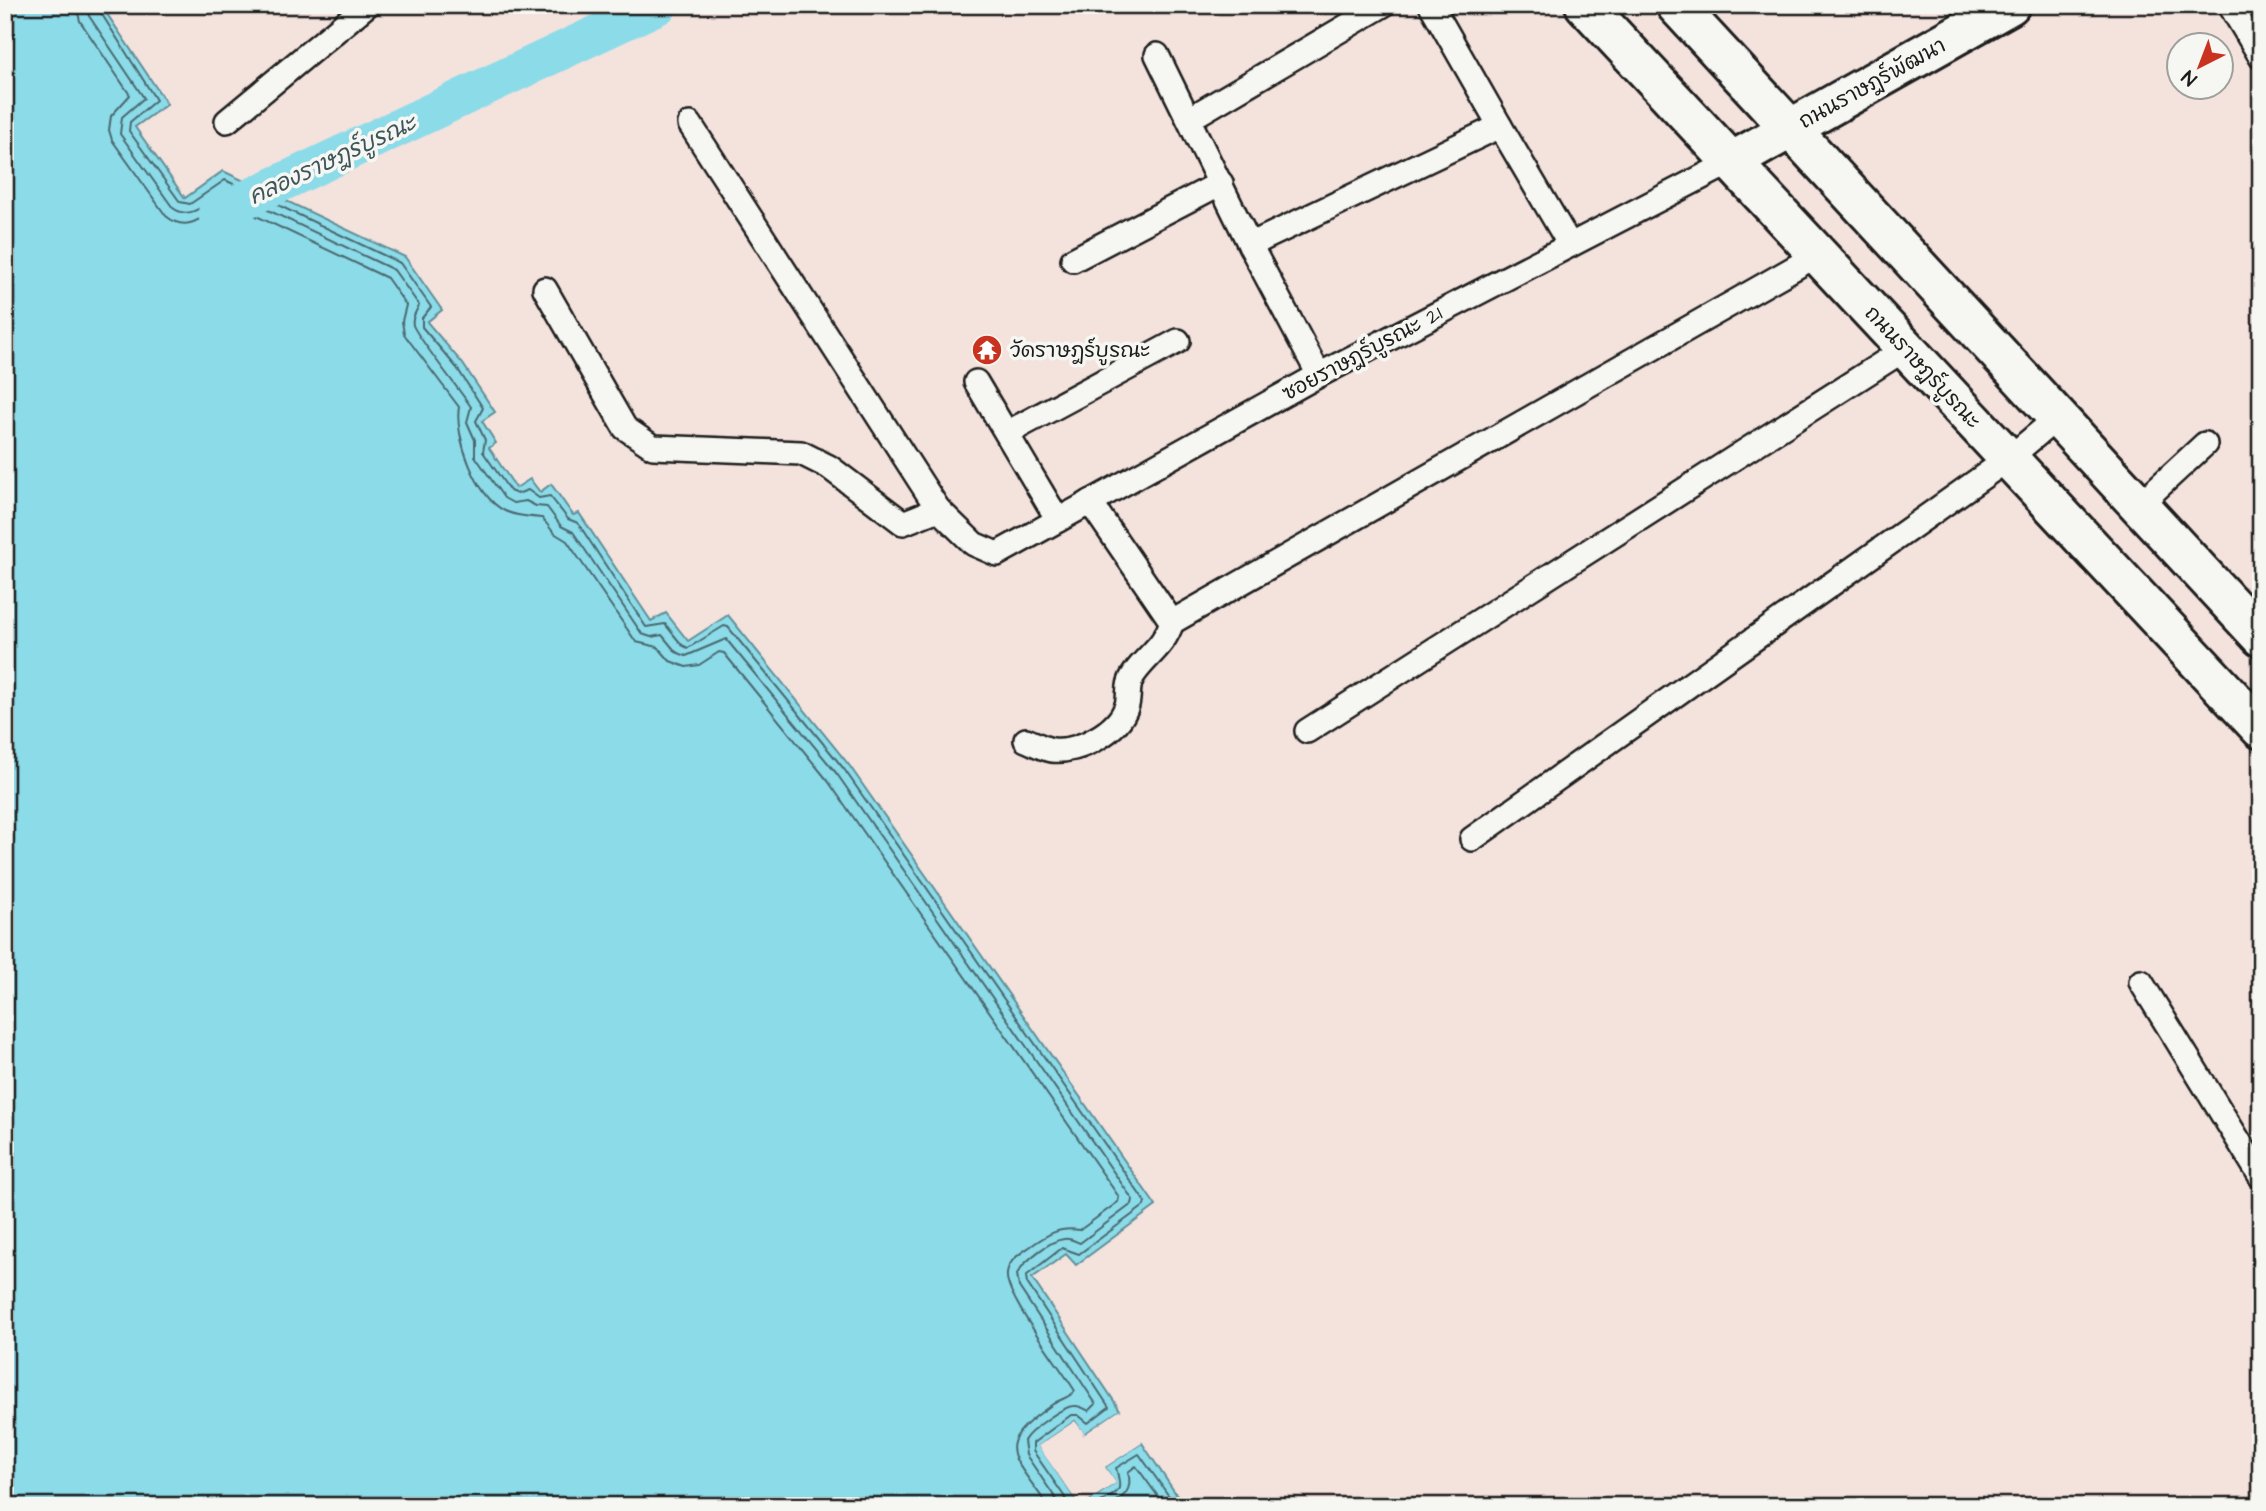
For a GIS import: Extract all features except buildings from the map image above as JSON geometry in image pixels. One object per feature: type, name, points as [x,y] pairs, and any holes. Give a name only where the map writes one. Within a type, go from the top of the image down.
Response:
[{"type":"main road","name":"ถนนราษฎร์บูรณะ","points":[[1585,5],[2261,729]]},
{"type":"main road","points":[[1676,5],[2261,637]]},
{"type":"main road","name":"ถนนราษฎร์พัฒนา","points":[[1733,161],[2010,5]]},
{"type":"lane","points":[[228,121],[367,5]]},
{"type":"lane","points":[[1189,119],[1383,5]]},
{"type":"lane","points":[[1431,5],[1570,245]]},
{"type":"lane","points":[[2230,5],[2261,57]]},
{"type":"lane","points":[[1157,55],[1250,245],[1319,375]]},
{"type":"lane","points":[[545,289],[625,428],[653,447],[801,453],[829,467],[903,523],[938,509],[690,124]]},
{"type":"lane","points":[[1250,245],[1500,126]]},
{"type":"lane","name":"ซอยราษฎร์บูรณะ 21","points":[[938,509],[974,544],[997,554],[1319,375],[1733,161]]},
{"type":"lane","points":[[1073,260],[1221,183]]},
{"type":"lane","points":[[1026,740],[1052,750],[1083,746],[1118,722],[1128,704],[1127,687],[1135,673],[1165,641],[1171,622],[1817,255]]},
{"type":"lane","points":[[1007,433],[1178,341]]},
{"type":"lane","points":[[1307,731],[1905,349]]},
{"type":"lane","points":[[976,382],[1058,520]]},
{"type":"lane","points":[[1472,839],[2008,459],[2057,418]]},
{"type":"lane","points":[[2138,506],[2205,444]]},
{"type":"lane","points":[[1090,502],[1171,622]]},
{"type":"lane","points":[[2141,982],[2261,1177]]},
{"type":"water","points":[[5,5],[101,5],[167,104],[135,127],[185,198],[223,171],[405,257],[442,310],[427,322],[463,364],[495,412],[482,421],[496,443],[489,448],[516,488],[530,479],[540,492],[551,484],[573,515],[579,513],[651,621],[666,613],[688,641],[728,615],[849,765],[1156,1206],[1076,1265],[1066,1254],[1032,1278],[1120,1410],[1084,1434],[1075,1421],[1039,1446],[1080,1506],[5,1506]]},
{"type":"water","points":[[1142,1443],[1184,1506],[1082,1506],[1115,1483],[1105,1467]]},
{"type":"pier","points":[[1120,1410],[1122,1413],[1086,1437],[1074,1425],[1043,1447],[1081,1502],[1111,1482],[1102,1465],[1140,1440],[1142,1443],[1105,1467],[1116,1483],[1080,1506],[1038,1446],[1075,1421],[1085,1434]]},
{"type":"waterway","name":"คลองราษฎร์บูรณะ","points":[[217,213],[659,5]]},
{"type":"place","name":"วัดราษฎร์บูรณะ","points":[[987,350]]}]
